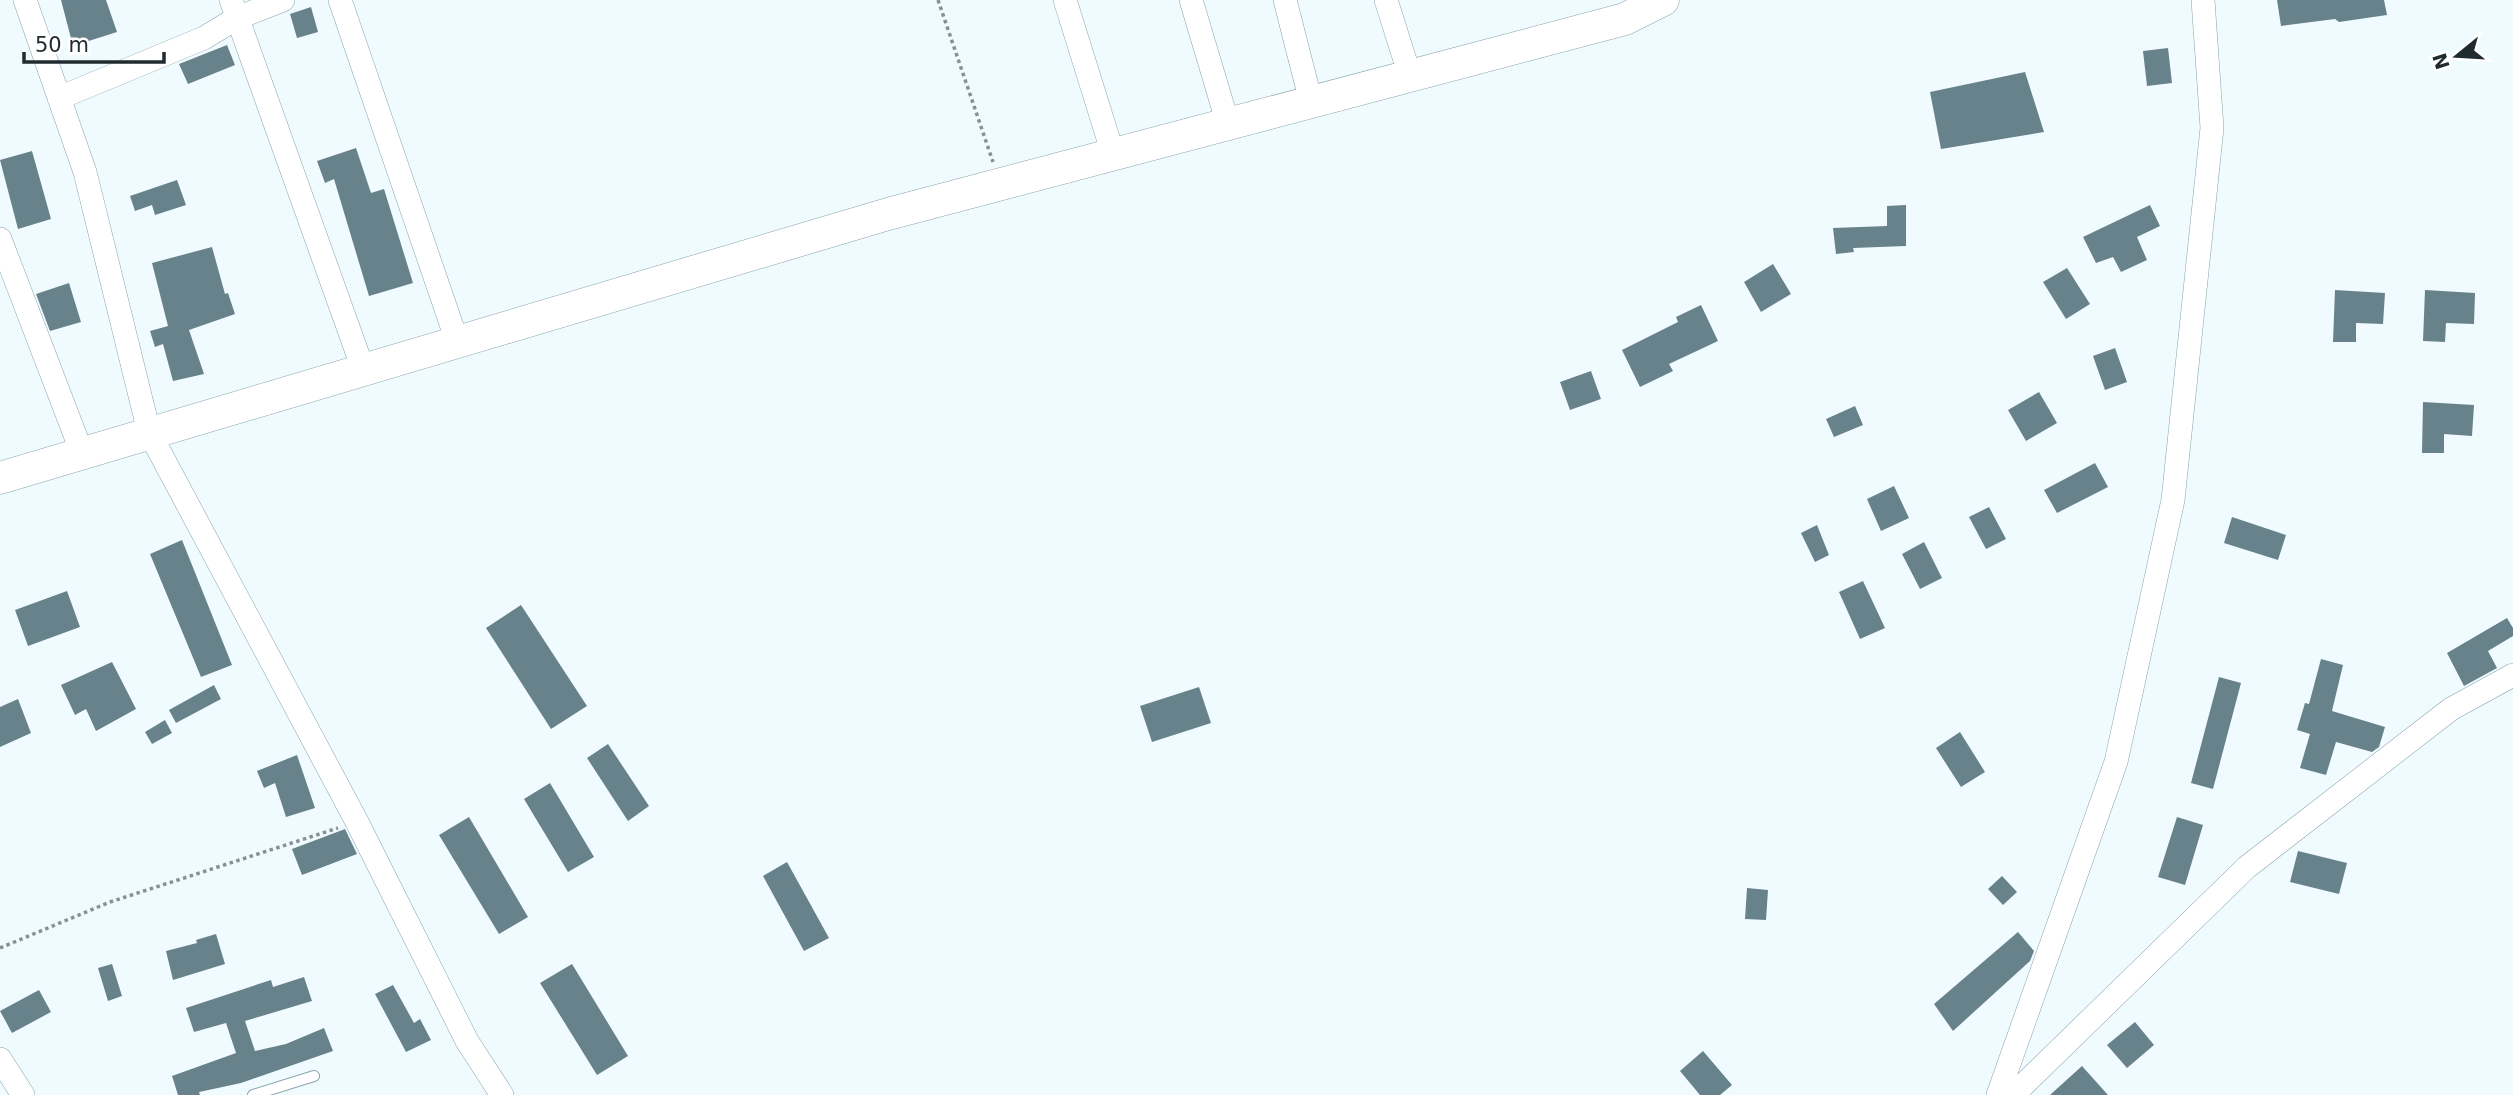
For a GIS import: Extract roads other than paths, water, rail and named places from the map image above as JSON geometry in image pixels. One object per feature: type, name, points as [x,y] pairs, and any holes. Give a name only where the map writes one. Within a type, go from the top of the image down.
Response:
[{"type":"street","points":[[25,0],[85,172],[149,432],[357,822],[467,1041],[502,1095]]},
{"type":"street","points":[[59,98],[204,38],[234,9],[283,0]]},
{"type":"street","points":[[340,0],[457,341]]},
{"type":"street","points":[[1065,0],[1113,154]]},
{"type":"street","points":[[1191,0],[1228,124]]},
{"type":"street","points":[[1285,0],[1311,102]]},
{"type":"street","points":[[1386,0],[1410,76]]},
{"type":"street","points":[[0,478],[888,214],[1625,19],[1663,0]]},
{"type":"street","points":[[1998,1095],[2116,762],[2174,500],[2212,128],[2203,0]]},
{"type":"street","points":[[234,9],[363,369]]},
{"type":"street","points":[[0,239],[82,453]]},
{"type":"street","points":[[2013,1095],[2247,867],[2451,709],[2513,675]]},
{"type":"street","points":[[0,1059],[23,1095]]},
{"type":"lane","points":[[253,1095],[314,1076]]}]
